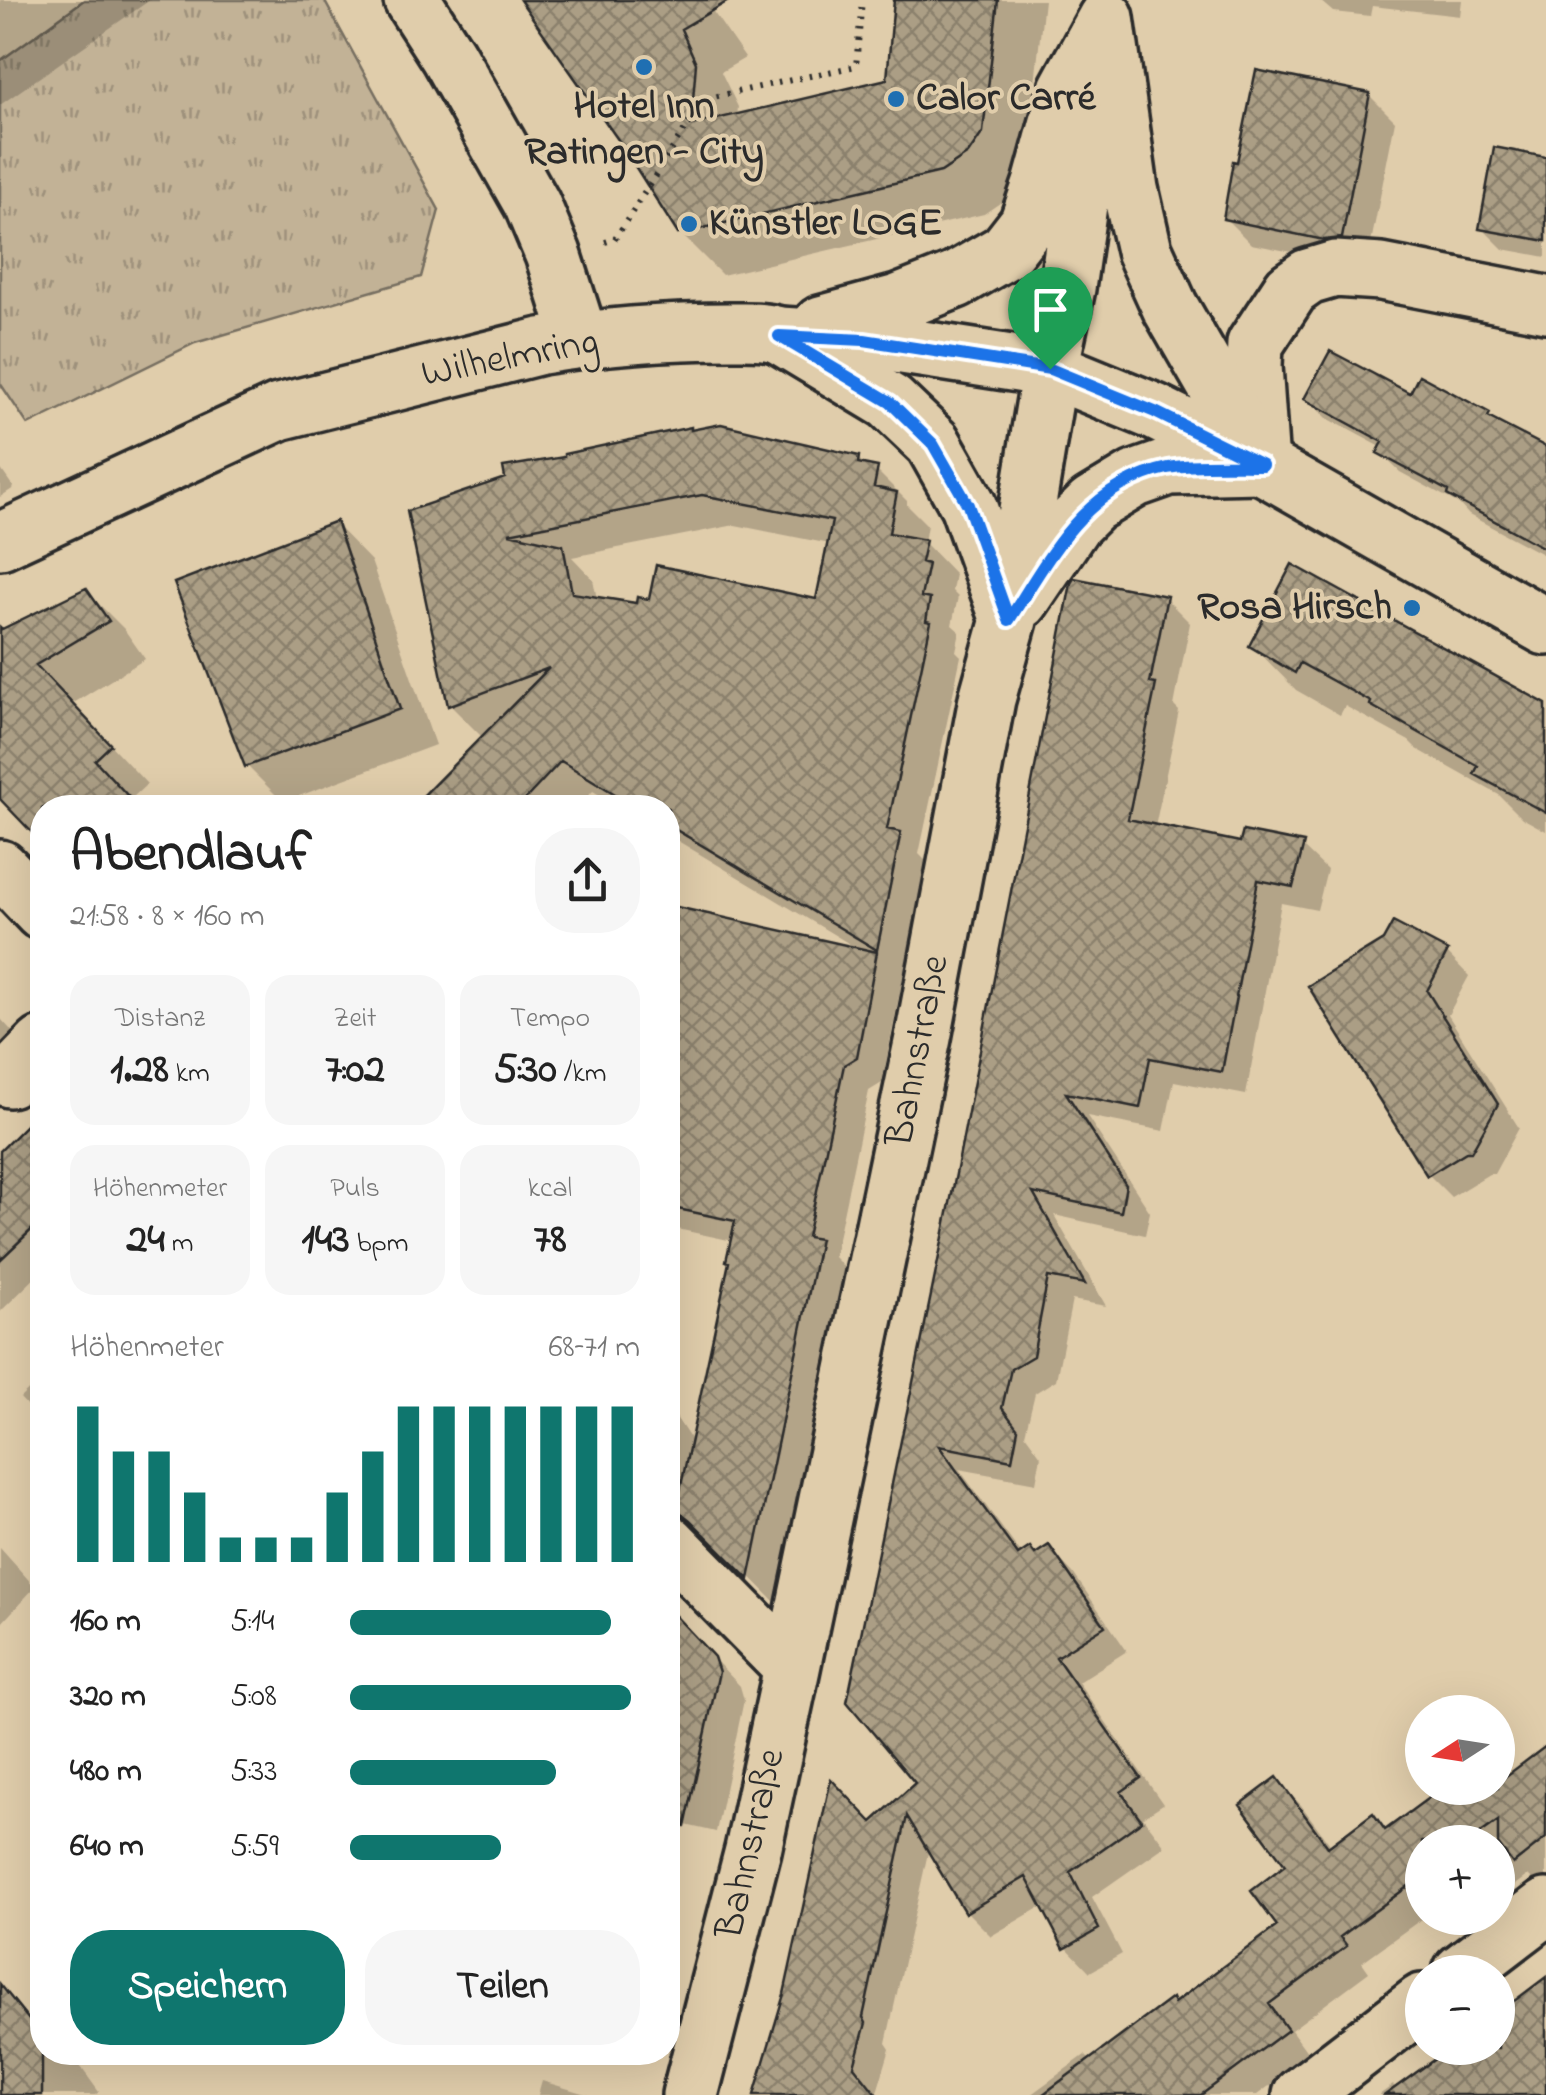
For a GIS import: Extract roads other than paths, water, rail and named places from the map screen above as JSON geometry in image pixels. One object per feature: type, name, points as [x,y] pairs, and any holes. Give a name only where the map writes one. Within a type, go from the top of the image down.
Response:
[{"type":"street","points":[[412,0],[532,204],[554,254],[580,339]]},
{"type":"street","points":[[779,336],[898,303],[956,280],[1006,252],[1032,210],[1067,89],[1108,9]]},
{"type":"street","points":[[1108,9],[1130,190],[1144,250],[1170,307],[1262,465]]},
{"type":"street","name":"Bahnstraße","points":[[690,2095],[753,1850],[922,1038],[988,700],[1009,620],[1069,272],[1108,9]]},
{"type":"street","points":[[1262,465],[1254,366],[1256,344],[1291,289],[1308,277],[1335,269],[1381,272],[1546,304]]},
{"type":"street","name":"Wilhelmring","points":[[0,541],[279,412],[580,339],[709,331],[769,332],[779,336],[864,340],[1050,369],[1155,412],[1262,465],[1546,626]]},
{"type":"street","points":[[779,336],[890,402],[933,444],[968,505],[1009,620]]},
{"type":"street","points":[[1009,620],[1072,524],[1092,505],[1134,480],[1169,467],[1262,465]]},
{"type":"street","points":[[0,868],[30,899]]},
{"type":"street","points":[[680,1554],[792,1668]]},
{"type":"street","points":[[1484,1955],[1546,1908]]},
{"type":"street","points":[[1301,2095],[1405,2015]]},
{"type":"place","name":"Hotel Inn Ratingen - City","points":[[644,67]]},
{"type":"place","name":"Calor Carré","points":[[896,99]]},
{"type":"place","name":"Künstler LOGE","points":[[689,224]]},
{"type":"place","name":"Rosa Hirsch","points":[[1412,608]]}]
